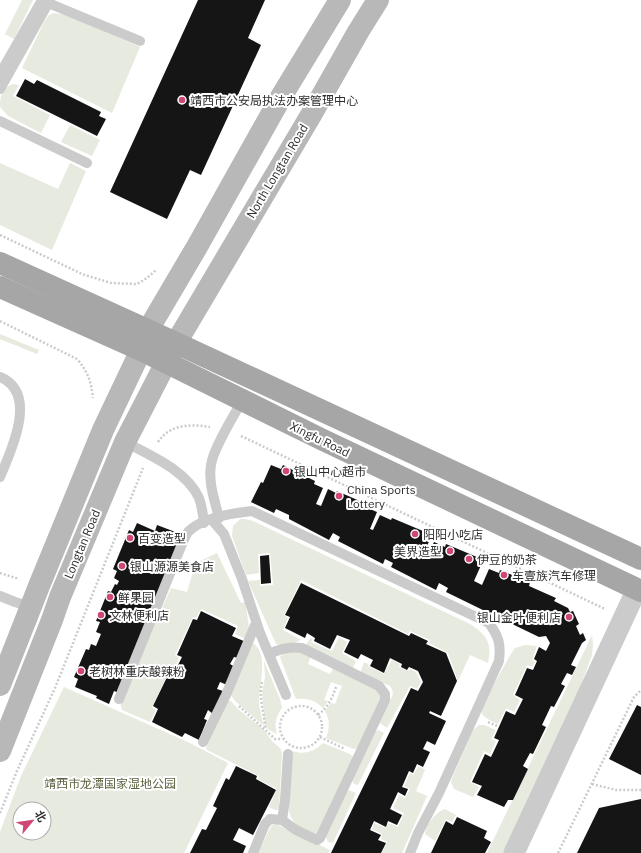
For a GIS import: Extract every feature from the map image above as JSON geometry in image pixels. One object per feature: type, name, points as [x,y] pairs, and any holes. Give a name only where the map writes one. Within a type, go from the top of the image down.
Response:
[{"type":"main road","points":[[145,340],[281,97],[340,0]]},
{"type":"main road","name":"North Longtan Road","points":[[176,342],[378,0]]},
{"type":"main road","name":"Xingfu Road","points":[[0,263],[145,340],[165,363],[639,590]]},
{"type":"main road","name":"Xingfu Road","points":[[0,287],[145,340],[176,342],[641,559]]},
{"type":"main road","name":"Longtan Road","points":[[0,685],[103,430],[145,340]]},
{"type":"main road","name":"Longtan Road","points":[[0,751],[60,597],[125,442],[176,342]]},
{"type":"street","points":[[514,853],[639,590]]},
{"type":"lane","points":[[47,1],[140,41]]},
{"type":"lane","points":[[0,74],[47,1]]},
{"type":"lane","points":[[0,89],[47,1]]},
{"type":"lane","points":[[0,121],[87,163]]},
{"type":"lane","points":[[0,377],[14,388],[20,410],[15,441],[0,477]]},
{"type":"lane","points":[[212,520],[211,466],[213,455],[242,401]]},
{"type":"lane","points":[[125,442],[150,455],[185,480],[194,489],[202,507],[224,534],[242,579],[256,622],[286,695]]},
{"type":"lane","points":[[119,699],[182,544],[188,533],[198,525],[239,512],[252,511],[489,623],[500,642],[500,651],[497,664],[440,793],[418,833],[410,853]]},
{"type":"lane","points":[[0,596],[31,606]]},
{"type":"lane","points":[[203,742],[226,695],[256,622]]},
{"type":"lane","points":[[253,853],[266,824],[270,819],[282,820],[296,830],[317,840],[320,838],[385,700],[385,694],[382,689],[302,648],[296,646],[277,650],[269,654]]},
{"type":"lane","points":[[282,820],[288,754]]},
{"type":"path","points":[[0,235],[82,274],[111,283],[137,284],[147,278],[160,265]]},
{"type":"path","points":[[0,321],[77,359],[85,368],[89,377],[93,402]]},
{"type":"path","points":[[0,813],[55,688],[144,464],[163,435],[174,428],[183,426],[204,426],[227,429],[624,619]]},
{"type":"path","points":[[265,729],[261,696],[263,660],[266,655],[269,654]]},
{"type":"path","points":[[318,715],[330,702],[336,687]]},
{"type":"path","points":[[558,853],[634,698],[641,690]]},
{"type":"path","points":[[226,695],[275,739],[284,739]]},
{"type":"path","points":[[299,706],[311,708],[322,722],[320,737],[315,743],[305,748],[293,746],[284,739],[281,734],[281,721],[283,716],[290,709],[299,706]]},
{"type":"path","points":[[320,737],[358,755]]},
{"type":"path","points":[[592,784],[616,790],[641,790]]},
{"type":"green space","points":[[22,0],[33,0],[14,39],[5,34]]},
{"type":"green space","points":[[54,13],[67,15],[140,47],[112,113],[22,68],[44,22],[49,15]]},
{"type":"green space","points":[[13,84],[19,85],[13,96],[50,115],[41,133],[8,116],[0,107],[2,93],[6,88]]},
{"type":"green space","points":[[70,125],[100,140],[92,156],[61,142]]},
{"type":"green space","points":[[0,163],[58,189],[70,163],[86,171],[52,250],[0,225]]},
{"type":"green space","points":[[0,334],[39,350],[37,354],[0,339]]},
{"type":"green space","points":[[240,519],[253,521],[470,624],[481,632],[489,644],[488,663],[470,655],[458,681],[448,653],[429,643],[430,640],[410,631],[408,634],[301,580],[284,615],[288,618],[283,630],[301,640],[285,645],[276,644],[248,581],[260,580],[260,586],[273,585],[270,553],[258,554],[259,573],[246,575],[232,536],[233,526]]},
{"type":"green space","points":[[217,553],[241,603],[245,602],[249,626],[246,639],[235,634],[238,626],[201,609],[196,618],[193,617],[175,655],[179,658],[172,673],[169,672],[152,707],[156,710],[150,722],[122,710],[120,702],[171,588],[187,592],[192,575],[200,561]]},
{"type":"green space","points":[[592,635],[592,655],[568,720],[504,853],[487,853]]},
{"type":"green space","points":[[339,637],[347,642],[342,653],[356,661],[353,668],[307,646],[306,644],[311,638],[313,639],[311,642],[332,651]]},
{"type":"green space","points":[[253,643],[258,648],[261,655],[262,671],[259,704],[264,726],[235,701],[231,695]]},
{"type":"green space","points":[[525,645],[537,646],[532,660],[535,662],[532,667],[527,665],[513,695],[520,700],[514,712],[506,708],[498,724],[484,716],[481,708],[515,648]]},
{"type":"green space","points":[[296,651],[311,656],[308,664],[330,674],[334,667],[379,690],[382,698],[357,748],[354,749],[326,738],[329,724],[325,711],[331,703],[335,704],[342,686],[331,682],[324,700],[328,701],[323,708],[311,700],[296,699],[280,657],[284,653]]},
{"type":"green space","points":[[392,660],[400,664],[399,667],[408,671],[410,669],[416,672],[421,682],[417,689],[410,686],[387,728],[380,723],[393,694],[392,689],[390,686],[364,675],[361,671],[364,662],[369,664],[368,666],[384,674]]},
{"type":"green space","points":[[264,661],[280,699],[282,708],[276,720],[277,734],[267,729],[265,724],[262,692],[265,678]]},
{"type":"green space","name":"靖西市龙潭国家湿地公园","points":[[64,687],[190,743],[228,763],[184,853],[0,853],[0,832],[21,776]]},
{"type":"green space","points":[[228,701],[231,701],[238,709],[263,729],[273,742],[281,749],[279,808],[277,810],[269,807],[277,789],[258,779],[259,776],[207,750],[206,747]]},
{"type":"green space","points":[[479,725],[484,725],[496,730],[491,739],[496,741],[490,754],[484,751],[470,782],[479,787],[473,797],[454,789],[451,782],[473,730]]},
{"type":"green space","points":[[378,730],[384,733],[358,785],[354,784],[352,780],[374,733]]},
{"type":"green space","points":[[323,743],[350,754],[353,757],[316,836],[296,824],[293,821],[289,811],[292,751],[301,753],[309,752],[316,749]]},
{"type":"green space","points":[[418,766],[425,770],[416,791],[427,796],[402,853],[382,853],[387,842],[381,839],[382,834],[372,829],[374,823],[386,828],[389,823],[398,827],[404,813],[393,808],[399,795],[405,798],[410,789],[404,786],[410,773],[414,775]]},
{"type":"green space","points":[[348,790],[356,793],[333,843],[328,842],[325,835]]},
{"type":"green space","points":[[445,809],[456,815],[452,822],[446,819],[435,841],[425,834],[427,826],[438,813]]},
{"type":"green space","points":[[276,824],[330,850],[328,853],[258,853],[271,826]]},
{"type":"building","points":[[198,0],[265,0],[248,38],[261,45],[201,175],[190,170],[167,219],[110,192]]},
{"type":"building","points":[[25,79],[34,84],[37,80],[101,112],[99,116],[106,119],[97,136],[16,96]]},
{"type":"building","points":[[271,465],[281,469],[283,465],[315,481],[314,484],[323,488],[316,504],[321,506],[328,489],[336,493],[337,491],[371,506],[370,509],[377,512],[370,529],[373,530],[380,515],[391,520],[392,518],[423,531],[422,536],[430,539],[423,556],[427,557],[434,542],[445,547],[446,544],[477,557],[476,561],[482,563],[474,581],[482,585],[489,569],[499,573],[500,570],[530,582],[529,586],[556,598],[554,601],[568,608],[570,612],[573,611],[579,624],[576,626],[580,635],[583,633],[586,640],[582,643],[571,665],[576,667],[572,675],[567,673],[561,684],[565,686],[554,707],[551,706],[542,725],[546,727],[533,754],[530,753],[523,766],[528,769],[513,800],[508,800],[504,807],[477,795],[482,786],[472,782],[485,754],[491,757],[499,740],[494,738],[506,711],[515,715],[523,699],[515,695],[527,668],[533,670],[537,661],[534,659],[539,647],[546,651],[550,643],[546,636],[539,637],[500,618],[502,615],[493,610],[491,614],[446,592],[448,588],[439,583],[436,590],[391,567],[393,563],[385,559],[383,564],[338,541],[340,537],[333,533],[329,540],[289,519],[289,515],[276,509],[274,513],[251,502],[261,482],[263,483]]},
{"type":"building","points":[[137,523],[155,531],[157,525],[178,533],[175,539],[179,541],[119,693],[114,691],[109,704],[96,698],[97,696],[75,687],[78,679],[74,677],[86,649],[89,650],[91,644],[96,646],[101,634],[96,632],[100,622],[96,621],[108,591],[111,592],[115,584],[117,585],[119,581],[114,578],[117,571],[113,569],[129,530],[133,532]]},
{"type":"building","points":[[269,555],[271,583],[261,584],[260,556]]},
{"type":"building","points":[[301,583],[409,636],[411,633],[428,641],[426,644],[446,653],[457,681],[441,716],[430,711],[429,713],[446,721],[435,745],[427,741],[423,749],[430,752],[423,767],[417,764],[413,773],[409,771],[402,787],[408,789],[405,796],[398,792],[390,809],[402,815],[397,825],[388,821],[386,827],[374,821],[370,830],[381,835],[378,840],[386,843],[381,853],[331,853],[411,688],[418,691],[423,682],[418,671],[409,667],[407,670],[401,667],[402,664],[390,658],[384,673],[370,666],[373,660],[361,654],[358,659],[344,652],[350,640],[337,635],[330,649],[314,641],[315,638],[307,633],[305,638],[285,628],[290,617],[285,615]]},
{"type":"building","points":[[201,611],[236,628],[232,636],[246,642],[238,658],[234,657],[230,664],[235,667],[227,685],[220,682],[217,689],[223,691],[213,714],[208,710],[204,719],[207,720],[199,740],[185,733],[182,737],[152,722],[158,709],[153,706],[169,673],[173,675],[182,657],[177,655],[193,619],[197,620]]},
{"type":"building","points":[[637,705],[641,707],[641,775],[609,759]]},
{"type":"building","points":[[236,766],[257,776],[256,779],[276,790],[253,835],[239,828],[233,840],[246,846],[243,853],[190,853],[202,829],[206,830],[217,808],[213,806],[226,778],[229,780]]},
{"type":"building","points":[[641,799],[641,853],[577,853],[599,808]]},
{"type":"building","points":[[457,817],[487,831],[484,838],[491,842],[485,853],[431,853],[446,821],[453,825]]},
{"type":"place","name":"靖西市公安局执法办案管理中心","points":[[182,100]]},
{"type":"place","name":"银山中心超市","points":[[286,471]]},
{"type":"place","name":"China Sports Lottery","points":[[339,496]]},
{"type":"place","name":"阳阳小吃店","points":[[415,534]]},
{"type":"place","name":"百变造型","points":[[130,538]]},
{"type":"place","name":"美界造型","points":[[450,551]]},
{"type":"place","name":"伊豆的奶茶","points":[[469,559]]},
{"type":"place","name":"银山源源美食店","points":[[122,566]]},
{"type":"place","name":"车壹族汽车修理","points":[[504,575]]},
{"type":"place","name":"鲜果园","points":[[110,597]]},
{"type":"place","name":"文林便利店","points":[[101,615]]},
{"type":"place","name":"银山金叶便利店","points":[[569,617]]},
{"type":"place","name":"老树林重庆酸辣粉","points":[[81,671]]}]
